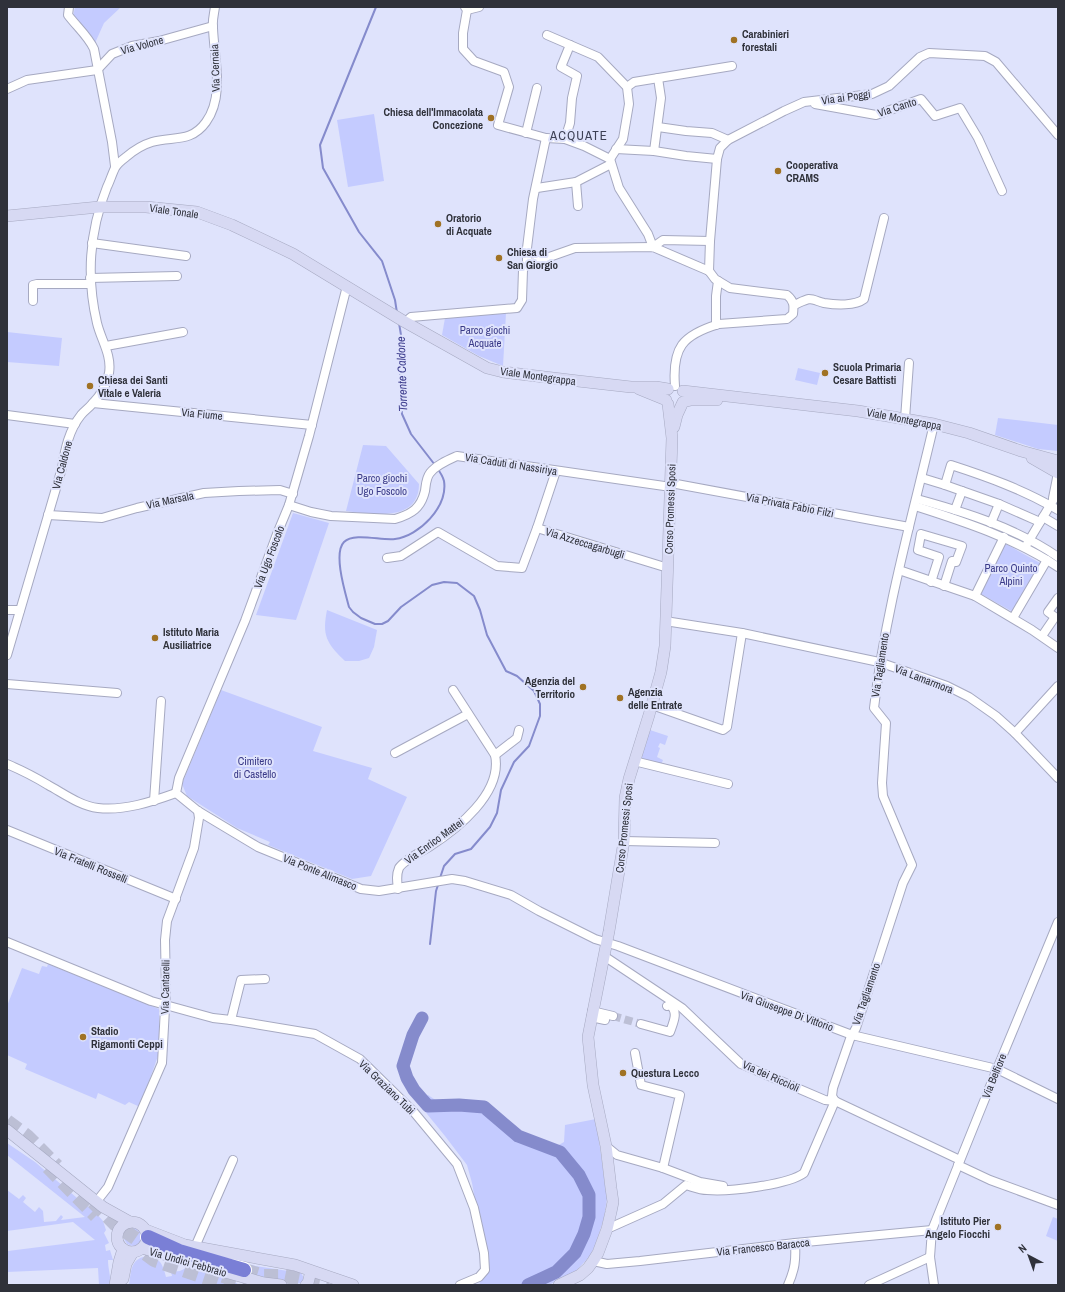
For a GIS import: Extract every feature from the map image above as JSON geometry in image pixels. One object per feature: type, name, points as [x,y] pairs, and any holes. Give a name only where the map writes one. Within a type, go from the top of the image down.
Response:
[{"type":"highway","points":[[138,1243],[180,1251],[244,1270]]},
{"type":"street","points":[[69,7],[68,15],[75,25],[90,40],[94,49],[112,142],[115,166],[99,207]]},
{"type":"street","name":"Via Cernaia","points":[[115,166],[140,147],[153,142],[172,140],[192,135],[200,130],[208,120],[216,103],[217,79],[213,26],[215,7]]},
{"type":"street","points":[[479,7],[466,8],[463,49],[474,61],[504,72],[509,87],[498,125],[546,138],[565,139],[584,146],[611,161],[619,188],[648,234],[653,246]]},
{"type":"street","name":"Via Volone","points":[[97,70],[112,54],[132,46],[159,41],[213,26]]},
{"type":"street","points":[[537,188],[576,182],[611,161],[616,149],[623,139],[629,104],[628,87],[598,57],[547,35]]},
{"type":"street","points":[[565,139],[570,123],[572,98],[577,76],[561,67],[570,45]]},
{"type":"street","name":"Via ai Poggi","points":[[728,140],[804,102],[872,94],[889,86],[920,57],[929,53],[985,56],[996,62],[1058,135]]},
{"type":"street","points":[[628,87],[634,82],[732,66]]},
{"type":"street","points":[[7,89],[27,80],[97,70]]},
{"type":"street","points":[[654,151],[661,98],[658,78]]},
{"type":"street","points":[[526,133],[537,88]]},
{"type":"street","name":"Via Canto","points":[[804,102],[876,115],[921,99],[936,116],[960,108],[978,138],[1002,191]]},
{"type":"street","points":[[658,127],[712,133],[728,140],[720,148],[717,159],[709,271]]},
{"type":"street","points":[[404,321],[411,317],[517,308],[522,300],[523,270],[527,259],[526,248],[546,138]]},
{"type":"street","points":[[616,149],[654,151],[717,159]]},
{"type":"street","points":[[576,182],[578,206]]},
{"type":"street","name":"Viale Tonale","points":[[7,216],[99,207],[146,207],[197,212],[232,225],[293,254],[347,286]]},
{"type":"street","name":"Via Caldone","points":[[7,655],[62,468],[66,444],[81,415],[93,403],[105,386],[109,373],[106,346],[98,325],[91,281],[92,243],[99,207]]},
{"type":"street","points":[[794,305],[811,299],[825,303],[841,304],[859,302],[864,299],[884,218]]},
{"type":"street","points":[[653,246],[663,240],[710,241]]},
{"type":"street","points":[[92,243],[186,256]]},
{"type":"street","points":[[527,259],[535,262],[575,248],[653,246],[709,271],[715,279],[730,288],[787,295],[792,300],[794,305],[794,314],[787,318],[716,325],[696,333],[682,343],[676,357],[674,371],[675,389]]},
{"type":"street","points":[[33,301],[33,286],[37,284],[177,276]]},
{"type":"street","points":[[716,325],[716,296],[718,281]]},
{"type":"street","name":"Viale Montegrappa","points":[[347,286],[404,321],[488,368],[510,373],[631,386],[675,389],[858,411],[934,424],[969,433],[1021,452],[1058,461]]},
{"type":"street","name":"Via Ugo Foscolo","points":[[176,793],[180,778],[245,621],[293,494],[347,286]]},
{"type":"street","points":[[106,346],[183,332]]},
{"type":"street","points":[[905,419],[909,362]]},
{"type":"street","name":"Viale Montegrappa","points":[[631,386],[651,393],[667,402]]},
{"type":"street","points":[[675,389],[685,394],[683,402],[676,406],[667,402],[665,396],[675,389]]},
{"type":"street","name":"Viale Montegrappa","points":[[683,402],[698,400],[783,403]]},
{"type":"street","name":"Corso Promessi Sposi","points":[[559,1285],[580,1275],[593,1261],[598,1253],[607,1229],[613,1202],[606,1146],[593,1085],[588,1051],[588,1037],[624,841],[625,798],[634,761],[661,672],[664,646],[671,485],[672,438],[667,402]]},
{"type":"street","name":"Corso Promessi Sposi","points":[[672,438],[677,415],[683,402]]},
{"type":"street","name":"Via Fiume","points":[[93,403],[312,425]]},
{"type":"street","points":[[7,414],[75,424]]},
{"type":"street","name":"Via Tagliamento","points":[[835,1101],[832,1096],[833,1088],[852,1035],[856,1028],[903,883],[912,865],[883,796],[882,783],[886,723],[874,708],[879,662],[899,570],[934,424]]},
{"type":"street","name":"Viale Montegrappa","points":[[1021,452],[1058,473]]},
{"type":"street","name":"Via Caduti di Nassiriya","points":[[289,505],[331,516],[395,519],[414,511],[422,502],[426,480],[431,472],[444,462],[457,456],[556,471],[671,485]]},
{"type":"street","points":[[945,485],[951,465],[1051,502],[1058,510]]},
{"type":"street","points":[[1051,502],[1058,473],[1058,466]]},
{"type":"street","name":"Via Azzeccagarbugli","points":[[556,471],[537,528],[668,568]]},
{"type":"street","points":[[922,478],[1058,526]]},
{"type":"street","name":"Via Privata Fabio Filzi","points":[[671,485],[909,527]]},
{"type":"street","name":"Via Marsala","points":[[48,515],[102,518],[137,508],[204,493],[280,490],[293,494]]},
{"type":"street","points":[[955,510],[962,491]]},
{"type":"street","points":[[1027,544],[1058,492]]},
{"type":"street","points":[[916,503],[955,510],[991,523],[1027,544],[1058,567]]},
{"type":"street","points":[[916,503],[1058,557]]},
{"type":"street","points":[[991,523],[999,504]]},
{"type":"street","points":[[387,558],[401,556],[438,532],[497,566],[522,568],[537,528]]},
{"type":"street","points":[[932,582],[939,557],[918,550],[921,534],[962,546],[956,562],[952,561],[944,586]]},
{"type":"street","points":[[975,596],[1004,537]]},
{"type":"street","points":[[1013,618],[1047,560]]},
{"type":"street","points":[[899,570],[975,596],[1056,644]]},
{"type":"street","points":[[1042,636],[1056,617],[1048,612],[1058,598]]},
{"type":"street","points":[[7,610],[20,610]]},
{"type":"street","name":"Via Lamarmora","points":[[665,621],[742,633],[879,662],[947,686],[969,697],[996,716],[1015,733],[1058,778]]},
{"type":"street","points":[[652,705],[723,730],[727,727],[742,633]]},
{"type":"street","points":[[7,684],[117,693]]},
{"type":"street","points":[[1015,733],[1058,686]]},
{"type":"street","points":[[453,690],[495,755],[517,738],[519,730]]},
{"type":"street","points":[[154,801],[161,701]]},
{"type":"street","points":[[395,753],[468,714]]},
{"type":"street","name":"Via Enrico Mattei","points":[[398,889],[396,876],[400,866],[441,839],[467,818],[488,791],[494,779],[497,764],[495,755]]},
{"type":"street","points":[[634,761],[728,784]]},
{"type":"street","points":[[7,764],[81,803],[96,808],[116,808],[154,801],[176,793],[198,811]]},
{"type":"street","name":"Via Ponte Alimasco","points":[[198,811],[258,847],[361,889],[379,892],[452,879],[465,880],[511,895],[546,915],[606,943]]},
{"type":"street","name":"Via Cantarelli","points":[[100,1204],[162,1063],[164,1004],[166,990],[165,940],[167,921],[194,848],[199,818],[198,811]]},
{"type":"street","name":"Via Fratelli Rosselli","points":[[7,830],[176,899]]},
{"type":"street","points":[[624,841],[715,843]]},
{"type":"street","name":"Via Belfiore","points":[[934,1285],[930,1257],[932,1230],[1058,922]]},
{"type":"street","name":"Via Graziano Tubi","points":[[7,942],[151,1001],[198,1015],[315,1034],[360,1059],[413,1111],[457,1164],[474,1208],[484,1253],[485,1270],[479,1277],[460,1285]]},
{"type":"street","name":"Via Giuseppe Di Vittorio","points":[[606,943],[852,1035],[997,1069],[1058,1099]]},
{"type":"street","name":"Via dei Riccioli","points":[[604,956],[682,1008],[741,1064],[825,1100],[835,1101],[959,1162],[990,1180],[1058,1205]]},
{"type":"street","points":[[230,1020],[241,980],[266,979]]},
{"type":"street","points":[[641,1024],[670,1032],[675,1014],[673,1007],[670,1005],[668,1006]]},
{"type":"street","points":[[592,1014],[613,1016]]},
{"type":"street","points":[[592,1014],[605,1020]]},
{"type":"street","points":[[635,1053],[642,1085],[680,1095],[663,1168]]},
{"type":"street","points":[[607,1229],[663,1204],[686,1185],[706,1190],[731,1190],[789,1180],[798,1177],[804,1173],[835,1101]]},
{"type":"street","name":"Via Undici Febbraio","points":[[7,1130],[100,1204],[130,1222],[140,1224],[138,1243]]},
{"type":"street","points":[[606,1146],[617,1155],[663,1168],[700,1182],[718,1186],[732,1186]]},
{"type":"street","name":"Via Undici Febbraio","points":[[195,1247],[234,1160]]},
{"type":"street","name":"Via Undici Febbraio","points":[[100,1204],[119,1230],[117,1239],[119,1244],[138,1243],[185,1245],[295,1266],[353,1285]]},
{"type":"street","points":[[119,1230],[121,1226],[130,1222]]},
{"type":"street","name":"Via Francesco Baracca","points":[[593,1261],[606,1264],[640,1262],[795,1243],[932,1230]]},
{"type":"street","points":[[115,1285],[119,1262],[138,1243]]},
{"type":"street","points":[[122,1285],[126,1264],[138,1243]]},
{"type":"street","name":"Via Undici Febbraio","points":[[138,1243],[264,1283],[281,1285]]},
{"type":"street","points":[[788,1285],[794,1271],[796,1259],[795,1243]]},
{"type":"street","points":[[869,1285],[930,1257]]},
{"type":"street","points":[[306,1285],[308,1283],[311,1271]]},
{"type":"green space","points":[[75,7],[121,7],[104,23],[95,43],[73,17]]},
{"type":"green space","points":[[374,114],[384,181],[348,187],[337,120]]},
{"type":"green space","name":"Parco giochi Acquate","points":[[506,313],[503,366],[479,356],[442,335],[445,318]]},
{"type":"green space","points":[[7,332],[62,338],[59,366],[7,362]]},
{"type":"green space","points":[[798,368],[820,373],[817,385],[795,380]]},
{"type":"green space","points":[[998,418],[1058,425],[1058,451],[1038,449],[995,435]]},
{"type":"green space","name":"Parco giochi Ugo Foscolo","points":[[363,445],[386,446],[419,484],[417,496],[411,505],[392,513],[368,514],[346,511]]},
{"type":"green space","points":[[293,513],[329,523],[296,620],[256,615]]},
{"type":"green space","name":"Parco Quinto Alpini","points":[[1004,543],[1040,563],[1013,612],[981,594]]},
{"type":"green space","points":[[327,610],[377,630],[374,647],[369,658],[359,661],[345,661],[333,649],[325,632]]},
{"type":"green space","name":"Cimitero di Castello","points":[[221,690],[322,727],[313,751],[372,768],[368,779],[407,797],[371,876],[352,879],[268,845],[270,842],[237,828],[187,796],[182,784]]},
{"type":"green space","points":[[650,730],[668,736],[665,745],[660,743],[658,747],[660,748],[657,757],[663,760],[661,765],[641,759]]},
{"type":"green space","name":"Stadio Rigamonti Ceppi","points":[[48,964],[159,1009],[159,1053],[140,1107],[129,1102],[125,1105],[98,1093],[96,1099],[25,1069],[27,1064],[7,1055],[7,1006],[22,968],[39,974],[42,966],[47,967]]},
{"type":"green space","points":[[428,1095],[440,1103],[479,1103],[488,1106],[498,1120],[518,1136],[539,1144],[557,1146],[564,1142],[565,1125],[596,1119],[607,1198],[604,1218],[595,1246],[589,1257],[576,1271],[549,1285],[480,1285],[479,1276],[483,1273],[476,1205],[472,1183],[467,1165],[423,1109],[420,1102]]},
{"type":"green space","points":[[7,1143],[35,1162],[93,1210],[103,1221],[106,1230],[104,1233],[109,1243],[105,1245],[106,1251],[110,1250],[113,1260],[108,1260],[110,1285],[99,1285],[98,1268],[7,1272],[7,1245],[8,1251],[95,1240],[73,1222],[7,1231],[7,1190],[19,1199],[23,1195],[26,1198],[23,1202],[35,1212],[39,1207],[43,1211],[44,1222],[56,1221],[61,1215],[63,1217],[61,1220],[85,1217],[7,1155]]},
{"type":"green space","points":[[1053,1217],[1058,1219],[1058,1241],[1046,1236]]},
{"type":"green space","points":[[133,1228],[139,1231],[142,1237],[139,1243],[133,1246],[127,1243],[124,1237],[127,1231]]},
{"type":"green space","points":[[143,1257],[157,1259],[163,1268],[166,1277],[172,1276],[171,1272],[180,1271],[188,1267],[208,1271],[230,1279],[239,1285],[129,1285],[133,1264]]},
{"type":"green space","points":[[250,1265],[301,1273],[303,1279],[301,1283],[281,1283],[248,1274]]},
{"type":"waterway","name":"Torrente Caldone","points":[[376,7],[320,145],[323,168],[359,232],[382,261],[395,300],[397,313]]},
{"type":"waterway","name":"Torrente Caldone","points":[[399,323],[401,335],[400,393],[402,414],[411,434],[435,465]]},
{"type":"waterway","name":"Torrente Caldone","points":[[437,468],[444,479],[444,491],[437,510],[422,526],[404,537],[395,539],[361,537],[349,539],[344,542],[341,547],[340,563],[349,607],[361,618],[375,624],[382,624],[388,621],[401,607],[432,585],[444,582],[457,583],[474,596],[480,610],[487,635],[506,671],[517,676],[534,691],[540,704],[540,716],[529,746],[514,762],[501,790],[497,813],[490,827],[471,849],[455,854],[444,866],[440,878]]},
{"type":"waterway","name":"Torrente Caldone","points":[[430,944],[438,885]]},
{"type":"waterway","name":"Torrente Caldone","points":[[422,1018],[413,1035],[403,1066],[407,1078],[414,1090],[428,1106],[459,1105],[484,1107],[518,1136],[560,1152],[579,1175],[589,1195],[589,1217],[584,1234],[575,1253],[556,1272],[528,1285]]},
{"type":"tunnel","points":[[613,1016],[641,1024]]},
{"type":"tunnel","points":[[7,1121],[27,1136],[57,1166]]},
{"type":"tunnel","points":[[48,1167],[96,1216]]},
{"type":"tunnel","points":[[93,1202],[115,1224],[158,1254]]},
{"type":"tunnel","points":[[146,1254],[154,1260],[227,1285]]},
{"type":"tunnel","points":[[244,1270],[264,1276],[284,1276],[329,1285]]},
{"type":"tunnel","points":[[223,1276],[249,1285]]},
{"type":"place","name":"Carabinieri forestali","points":[[734,40]]},
{"type":"place","name":"Chiesa dell'Immacolata Concezione","points":[[491,118]]},
{"type":"place","name":"Cooperativa CRAMS","points":[[778,171]]},
{"type":"place","name":"Oratorio di Acquate","points":[[438,224]]},
{"type":"place","name":"Chiesa di San Giorgio","points":[[499,258]]},
{"type":"place","name":"Scuola Primaria Cesare Battisti","points":[[825,373]]},
{"type":"place","name":"Chiesa dei Santi Vitale e Valeria","points":[[90,386]]},
{"type":"place","name":"Istituto Maria Ausiliatrice","points":[[155,638]]},
{"type":"place","name":"Agenzia del Territorio","points":[[583,687]]},
{"type":"place","name":"Agenzia delle Entrate","points":[[620,698]]},
{"type":"place","name":"Stadio Rigamonti Ceppi","points":[[83,1037]]},
{"type":"place","name":"Questura Lecco","points":[[623,1073]]},
{"type":"place","name":"Istituto Pier Angelo Fiocchi","points":[[998,1227]]},
{"type":"district","name":"ACQUATE","points":[[579,135]]}]
